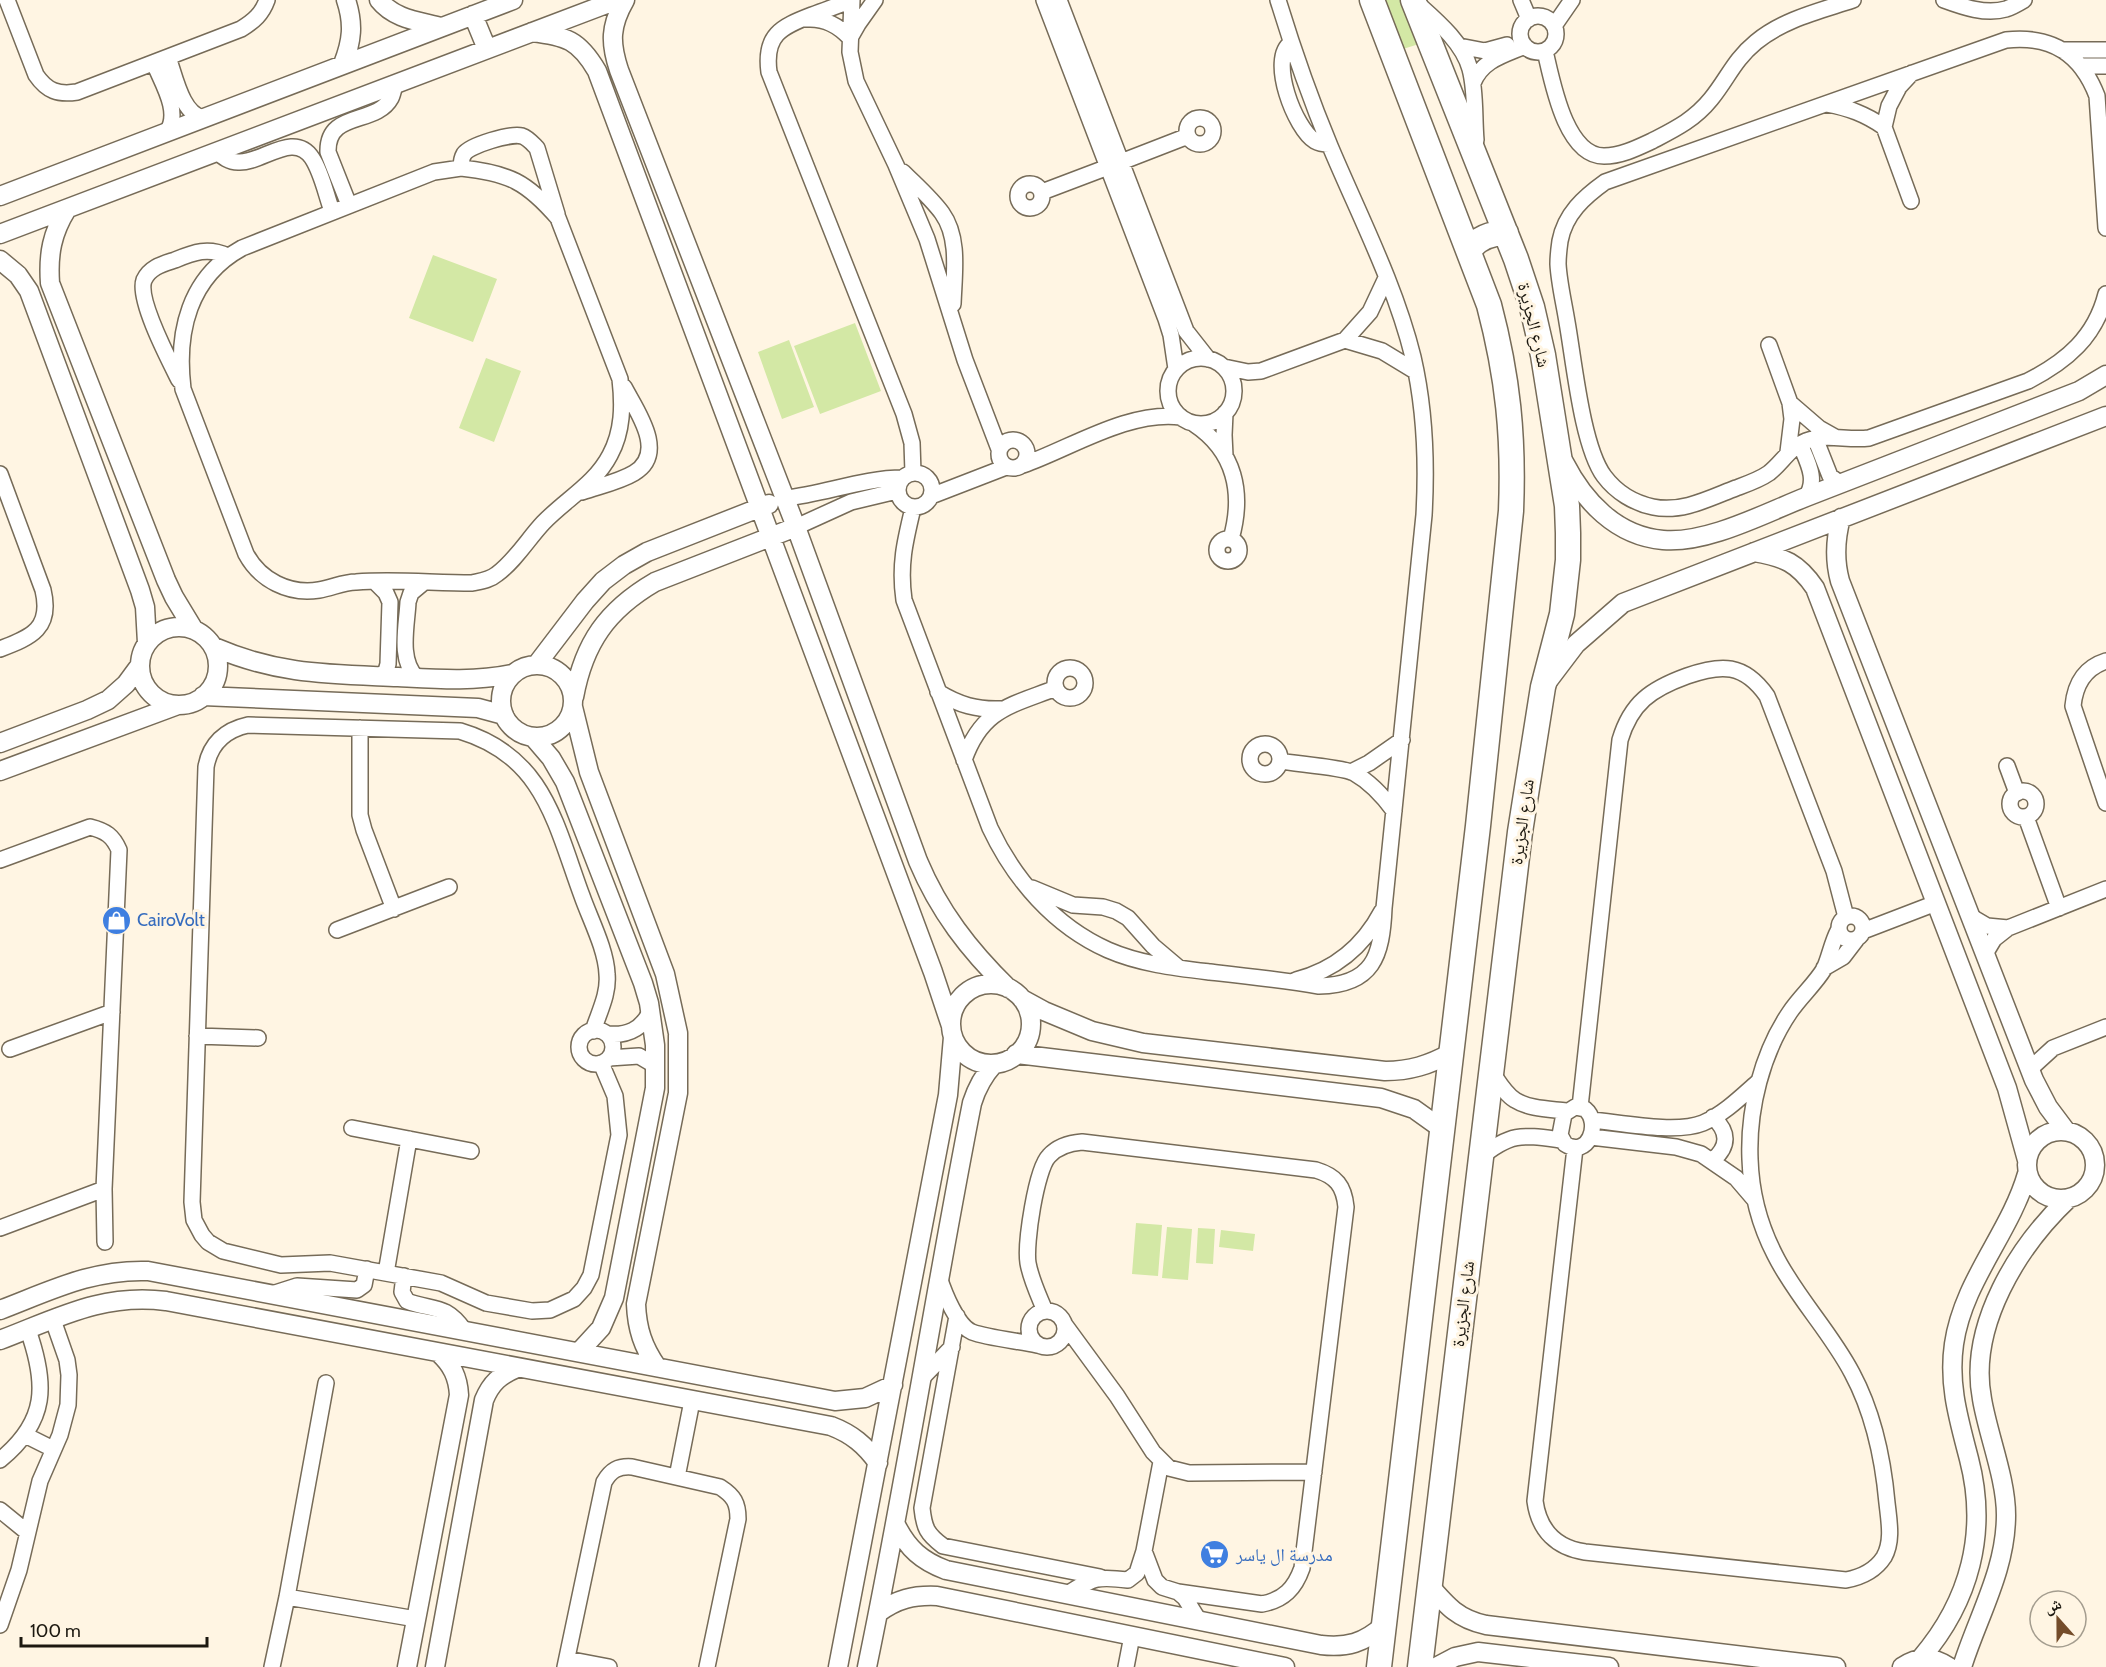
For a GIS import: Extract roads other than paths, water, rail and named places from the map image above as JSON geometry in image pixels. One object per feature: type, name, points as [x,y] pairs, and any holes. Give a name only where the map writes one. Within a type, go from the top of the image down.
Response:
[{"type":"main road","points":[[1372,0],[1489,305],[1500,345],[1507,386],[1512,468],[1510,522],[1479,815],[1379,1667]]},
{"type":"main road","name":"شارع الجزيرة","points":[[1413,0],[1516,259],[1536,326],[1544,356],[1567,506],[1568,560],[1562,614],[1543,687],[1520,832],[1420,1667]]},
{"type":"main road","points":[[1457,220],[1478,219],[1495,206]]},
{"type":"main road","points":[[1469,250],[1482,238],[1506,233]]},
{"type":"main road","points":[[1419,1323],[1423,1333],[1437,1342],[1448,1340],[1460,1328]]},
{"type":"main road","points":[[1414,1368],[1423,1361],[1434,1359],[1444,1363],[1454,1376]]},
{"type":"street","points":[[7,0],[36,75],[43,85],[65,94],[77,92],[241,29],[254,21],[267,0]]},
{"type":"street","points":[[343,64],[351,44],[352,29],[345,0]]},
{"type":"street","points":[[379,0],[402,18],[441,27]]},
{"type":"street","points":[[0,196],[513,0]]},
{"type":"street","points":[[0,234],[617,0]]},
{"type":"street","points":[[532,32],[571,41],[586,53],[597,71],[933,972],[952,1032],[960,1049],[969,1058],[981,1063],[994,1064],[1006,1061],[1025,1045],[1030,1027],[1028,1009],[955,930],[928,885],[796,527],[613,52],[612,32],[617,13],[625,0]]},
{"type":"street","points":[[512,674],[503,687],[501,701],[504,715],[510,726],[532,737],[546,736],[559,730],[568,720],[584,657],[593,638],[620,606],[655,582],[796,527],[904,481],[926,477],[932,489],[931,496],[924,505],[913,508],[902,503],[904,481],[912,443],[904,414],[769,72],[767,59],[770,45],[776,34],[786,25],[852,0],[850,52],[856,81],[917,214],[965,360],[999,449]]},
{"type":"street","points":[[850,38],[862,17],[876,0]]},
{"type":"street","points":[[1044,0],[1186,331],[1208,359],[1224,368],[1248,372],[1261,371],[1345,340],[1370,312],[1386,278]]},
{"type":"street","points":[[1059,0],[1166,319],[1176,369]]},
{"type":"street","points":[[913,508],[902,556],[901,578],[904,600],[990,828],[1002,854],[1041,903],[1078,933],[1108,950],[1124,956],[1179,968],[1319,986],[1338,986],[1356,979],[1370,966],[1379,950],[1383,931],[1426,483],[1424,420],[1404,328],[1386,278],[1329,144],[1291,43],[1278,0]]},
{"type":"street","points":[[1413,0],[1432,16],[1459,46],[1466,58],[1473,83],[1479,167]]},
{"type":"street","points":[[1521,0],[1529,19]]},
{"type":"street","points":[[1554,26],[1572,0]]},
{"type":"street","points":[[1545,51],[1554,90],[1574,138],[1586,151],[1602,156],[1622,154],[1687,123],[1711,98],[1728,71],[1759,39],[1783,24],[1853,0]]},
{"type":"street","points":[[1944,0],[1962,7],[1983,10],[2007,9],[2024,0]]},
{"type":"street","points":[[473,15],[487,49]]},
{"type":"street","points":[[1536,16],[1543,17],[1550,20],[1554,26],[1555,40],[1545,51],[1534,52],[1523,43],[1522,28],[1529,19],[1536,16]]},
{"type":"street","points":[[798,21],[822,19],[832,23],[850,38]]},
{"type":"street","points":[[2106,228],[2097,96],[2091,80],[2081,66],[2062,50],[2035,39],[2006,40],[1605,182],[1585,196],[1569,216],[1560,239],[1558,264],[1581,409],[1594,458],[1604,476],[1618,491],[1635,501],[1654,507],[1674,508],[1694,504],[1762,478],[1801,445],[1836,438],[1858,439],[1880,435],[2028,381],[2053,369],[2074,351],[2091,330],[2103,306],[2106,294]]},
{"type":"street","points":[[1291,43],[1284,50],[1282,58],[1288,98],[1311,138],[1320,143],[1329,144]]},
{"type":"street","points":[[1459,46],[1485,51],[1523,43]]},
{"type":"street","points":[[1473,83],[1486,63],[1523,43]]},
{"type":"street","points":[[2062,50],[2106,50]]},
{"type":"street","points":[[161,60],[187,107],[194,115],[204,118]]},
{"type":"street","points":[[161,60],[172,112],[172,122],[167,132]]},
{"type":"street","points":[[2081,66],[2106,66]]},
{"type":"street","points":[[1911,201],[1884,126],[1889,106],[1899,87],[1914,71]]},
{"type":"street","points":[[349,205],[327,152],[327,143],[337,128],[383,107],[392,97],[395,84]]},
{"type":"street","points":[[1824,104],[1845,107],[1866,115],[1884,126]]},
{"type":"street","points":[[461,168],[464,153],[474,147],[512,135],[522,136],[537,148],[558,218],[620,379],[649,439],[648,456],[644,464],[632,475],[576,494]]},
{"type":"street","points":[[1042,192],[1188,136]]},
{"type":"street","points":[[217,152],[226,159],[237,162],[248,161],[288,147],[306,152],[312,159],[332,211]]},
{"type":"street","points":[[896,165],[933,202],[949,226],[954,242],[952,316]]},
{"type":"street","points":[[183,389],[180,365],[184,324],[201,287],[213,270],[228,256],[332,211],[434,172],[461,168],[489,171],[516,181],[540,197],[558,218]]},
{"type":"street","points":[[917,214],[933,202]]},
{"type":"street","points":[[67,209],[57,226],[51,244],[50,283],[166,580],[194,630]]},
{"type":"street","points":[[228,256],[212,250],[194,252],[156,267],[144,280],[144,297],[162,347],[183,389],[246,554],[252,566],[266,578],[283,587],[301,591],[320,590],[345,583],[472,583],[497,574],[544,522],[588,485],[600,471],[618,436],[622,398],[620,379]]},
{"type":"street","points":[[934,260],[954,258]]},
{"type":"street","points":[[0,260],[18,275],[29,291],[140,590],[145,607],[147,643]]},
{"type":"street","points":[[1345,340],[1382,351],[1415,371]]},
{"type":"street","points":[[1769,345],[1790,403],[1792,419],[1812,483],[1805,498]]},
{"type":"street","points":[[1208,359],[1185,362],[1176,369],[1170,379],[1169,400],[1173,410],[1212,437],[1225,456],[1236,488],[1236,523],[1231,539]]},
{"type":"street","points":[[1060,450],[1009,440],[1003,443],[998,456],[1006,467],[1012,469],[1023,465],[1138,419],[1162,415],[1205,424],[1216,420],[1231,404],[1234,393],[1233,383],[1224,368]]},
{"type":"street","points":[[1234,393],[1261,371]]},
{"type":"street","points":[[1559,453],[1573,480],[1589,502],[1609,520],[1634,533],[1660,540],[1681,541],[1715,532],[1841,484],[2079,391],[2106,375]]},
{"type":"street","points":[[1138,419],[1154,406],[1168,389]]},
{"type":"street","points":[[1790,403],[1804,416],[1836,438]]},
{"type":"street","points":[[985,412],[1019,441],[1028,454],[1023,465]]},
{"type":"street","points":[[1225,413],[1225,456]]},
{"type":"street","points":[[1543,687],[1576,644],[1623,603],[2106,416]]},
{"type":"street","points":[[1801,445],[1830,476],[1841,484]]},
{"type":"street","points":[[931,496],[1006,467]]},
{"type":"street","points":[[537,664],[603,581],[624,565],[647,552],[785,498],[814,494],[874,479],[904,481]]},
{"type":"street","points":[[0,649],[27,639],[37,630],[44,617],[46,603],[2,484]]},
{"type":"street","points":[[1754,552],[1773,555],[1790,562],[1805,573],[1815,588],[2007,1088],[2033,1186],[2043,1195],[2056,1199],[2069,1198],[2082,1192],[2098,1178],[2094,1156],[2089,1144],[2072,1133],[2048,1107],[2030,1070],[1840,581],[1836,558],[1837,534],[1841,518]]},
{"type":"street","points":[[1715,532],[1725,563]]},
{"type":"street","points":[[375,582],[386,593],[390,602],[388,664],[386,671],[380,676]]},
{"type":"street","points":[[417,678],[411,672],[406,658],[408,602],[411,593],[423,583]]},
{"type":"street","points":[[1822,605],[1846,596]]},
{"type":"street","points":[[0,771],[178,705],[192,703],[203,696],[212,686],[218,674],[218,660],[214,647],[206,637],[194,630],[182,627],[168,628],[147,643],[140,665],[141,677],[155,697],[178,705]]},
{"type":"street","points":[[214,647],[236,657],[283,670],[308,673],[464,680],[512,674],[524,667],[537,664],[548,666],[566,677],[571,687],[589,772],[665,974],[678,1033],[678,1093],[636,1304],[640,1338],[657,1367]]},
{"type":"street","points":[[2106,661],[2089,670],[2080,680],[2074,692],[2073,706],[2106,803]]},
{"type":"street","points":[[0,743],[108,700],[126,684],[140,665]]},
{"type":"street","points":[[1824,968],[1843,957],[1860,936],[1861,921],[1851,915],[1842,924],[1824,968],[1782,1024],[1759,1081],[1751,1123],[1750,1159],[1754,1200],[1768,1241],[1780,1264],[1851,1371],[1863,1396],[1879,1444],[1889,1516],[1889,1542],[1884,1556],[1874,1568],[1861,1577],[1839,1580],[1574,1550],[1554,1540],[1546,1532],[1540,1523],[1535,1501],[1568,1144],[1562,1118],[1573,1109],[1620,740],[1630,715],[1647,695],[1671,682],[1719,667],[1740,672],[1759,684],[1767,696],[1834,871],[1842,924],[1845,939],[1860,936],[1936,903]]},
{"type":"street","points":[[938,692],[968,707],[985,710],[1001,709],[1056,688]]},
{"type":"street","points":[[203,696],[478,708],[504,715]]},
{"type":"street","points":[[344,702],[344,728]]},
{"type":"street","points":[[968,707],[978,731]]},
{"type":"street","points":[[964,760],[969,745],[978,731],[1001,709]]},
{"type":"street","points":[[248,726],[460,732],[497,746],[515,760],[531,776],[547,802],[604,957],[607,984],[600,1032],[613,1045],[605,1060],[615,1096],[619,1135],[591,1275],[580,1294],[559,1308],[532,1311],[486,1303],[449,1285],[322,1262],[288,1266],[275,1264],[223,1251],[208,1242],[194,1220],[192,1202],[206,767],[211,751],[222,736],[239,727],[248,726]]},
{"type":"street","points":[[360,728],[360,815],[394,909]]},
{"type":"street","points":[[532,737],[551,758],[566,782],[643,983],[655,1045],[654,1088],[614,1298],[601,1328],[579,1352]]},
{"type":"street","points":[[1352,772],[1401,740]]},
{"type":"street","points":[[1280,761],[1352,772],[1375,789],[1394,811]]},
{"type":"street","points":[[2007,766],[2017,793],[2025,791],[2035,799],[2034,812],[2026,817],[2059,908]]},
{"type":"street","points":[[0,860],[90,827],[103,830],[114,838],[119,850],[104,1190],[105,1242]]},
{"type":"street","points":[[1026,886],[1058,900],[1116,911],[1128,918],[1179,968]]},
{"type":"street","points":[[337,930],[449,887]]},
{"type":"street","points":[[1985,954],[1994,939],[2008,928],[2106,889]]},
{"type":"street","points":[[1078,933],[1086,906]]},
{"type":"street","points":[[1290,981],[1329,968],[1346,957],[1374,926],[1384,908]]},
{"type":"street","points":[[1971,916],[1987,926],[2008,928]]},
{"type":"street","points":[[1124,956],[1142,934]]},
{"type":"street","points":[[838,1667],[948,1095],[952,1014],[964,994],[985,984],[997,984],[1052,1015],[1092,1031],[1143,1043],[1385,1071],[1420,1068],[1451,1053]]},
{"type":"street","points":[[10,1049],[112,1012]]},
{"type":"street","points":[[650,1012],[641,1026],[634,1031],[618,1035],[600,1032],[584,1035],[581,1039],[581,1053],[591,1063],[639,1056],[656,1066]]},
{"type":"street","points":[[2022,1048],[2032,1050],[2053,1048],[2106,1027]]},
{"type":"street","points":[[197,1036],[258,1038]]},
{"type":"street","points":[[2030,1070],[2053,1048]]},
{"type":"street","points":[[1017,1054],[1381,1098],[1414,1109],[1442,1129]]},
{"type":"street","points":[[867,1667],[896,1525],[972,1103],[976,1088],[994,1064]]},
{"type":"street","points":[[1480,1158],[1495,1145],[1514,1137],[1532,1136],[1568,1144],[1585,1145],[1591,1137],[1592,1120],[1588,1112],[1535,1107],[1516,1101],[1508,1095],[1491,1071]]},
{"type":"street","points":[[1592,1120],[1679,1128],[1691,1126],[1713,1117],[1733,1104],[1759,1081]]},
{"type":"street","points":[[1713,1117],[1733,1114],[1751,1123]]},
{"type":"street","points":[[1713,1117],[1721,1124],[1725,1134],[1725,1144],[1713,1160]]},
{"type":"street","points":[[352,1128],[471,1151]]},
{"type":"street","points":[[1921,1658],[1939,1637],[1953,1614],[1972,1563],[1976,1538],[1975,1486],[1952,1392],[1951,1367],[1954,1342],[1968,1295],[2015,1208],[2031,1147],[2040,1137],[2053,1131],[2072,1133],[2106,1142]]},
{"type":"street","points":[[1591,1137],[1689,1149],[1713,1160],[1736,1178],[1754,1200]]},
{"type":"street","points":[[386,1273],[409,1139]]},
{"type":"street","points":[[1045,1311],[1032,1276],[1027,1250],[1041,1168],[1047,1157],[1057,1148],[1069,1143],[1082,1142],[1316,1170],[1329,1174],[1339,1182],[1345,1194],[1346,1207],[1302,1568],[1297,1582],[1287,1594],[1274,1602],[1248,1603],[1178,1592],[1162,1587],[1155,1580],[1145,1568],[1144,1551],[1161,1462]]},
{"type":"street","points":[[1713,1160],[1731,1163],[1750,1159]]},
{"type":"street","points":[[0,1228],[104,1190]]},
{"type":"street","points":[[1962,1667],[1998,1573],[2005,1543],[2006,1512],[1981,1397],[1980,1351],[1993,1306],[2004,1285],[2032,1239],[2069,1198]]},
{"type":"street","points":[[272,1294],[297,1287],[357,1290],[364,1285],[367,1269]]},
{"type":"street","points":[[0,1310],[84,1278],[126,1270],[169,1274],[835,1401],[866,1398],[893,1385]]},
{"type":"street","points":[[404,1276],[402,1292],[407,1300],[446,1312],[464,1330]]},
{"type":"street","points":[[939,1277],[946,1297],[970,1332],[1037,1344]]},
{"type":"street","points":[[0,1341],[96,1304],[149,1299],[831,1426],[858,1440],[878,1463]]},
{"type":"street","points":[[1065,1325],[1063,1337],[1055,1346],[1042,1347],[1032,1340],[1029,1329],[1034,1317],[1045,1311],[1058,1314],[1161,1462],[1179,1472],[1189,1473],[1314,1472]]},
{"type":"street","points":[[957,1316],[922,1508],[923,1523],[930,1537],[943,1546],[1100,1577],[1128,1580],[1145,1568]]},
{"type":"street","points":[[0,1626],[19,1570],[40,1481],[65,1420],[68,1406],[70,1390],[67,1360],[53,1320]]},
{"type":"street","points":[[0,1460],[25,1435],[39,1404],[40,1369],[28,1330]]},
{"type":"street","points":[[922,1378],[970,1332]]},
{"type":"street","points":[[407,1667],[459,1395],[454,1372],[439,1353]]},
{"type":"street","points":[[40,1369],[67,1360]]},
{"type":"street","points":[[435,1667],[484,1400],[496,1380],[506,1372],[517,1368]]},
{"type":"street","points":[[272,1667],[326,1383]]},
{"type":"street","points":[[677,1478],[692,1401]]},
{"type":"street","points":[[25,1435],[52,1449]]},
{"type":"street","points":[[609,1667],[566,1663],[604,1482],[610,1472],[620,1467],[632,1467],[720,1487],[732,1494],[738,1506],[738,1519],[707,1667]]},
{"type":"street","points":[[0,1510],[27,1533]]},
{"type":"street","points":[[896,1525],[910,1548],[930,1564],[946,1570],[1339,1647],[1355,1644],[1371,1637],[1384,1625]]},
{"type":"street","points":[[1972,1563],[1998,1573]]},
{"type":"street","points":[[1067,1594],[1100,1577]]},
{"type":"street","points":[[1429,1585],[1458,1615],[1471,1622],[1836,1667]]},
{"type":"street","points":[[1178,1592],[1190,1605],[1197,1619]]},
{"type":"street","points":[[879,1613],[891,1604],[906,1598],[921,1595],[937,1596],[1286,1667]]},
{"type":"street","points":[[287,1597],[416,1619]]},
{"type":"street","points":[[1126,1667],[1132,1636]]},
{"type":"street","points":[[1436,1667],[1455,1657],[1478,1652],[1609,1667]]},
{"type":"street","points":[[1902,1667],[1921,1658],[1940,1661],[1949,1667]]},
{"type":"place","name":"CairoVolt","points":[[116,920]]},
{"type":"place","name":"مدرسة ال ياسر","points":[[1215,1555]]}]
